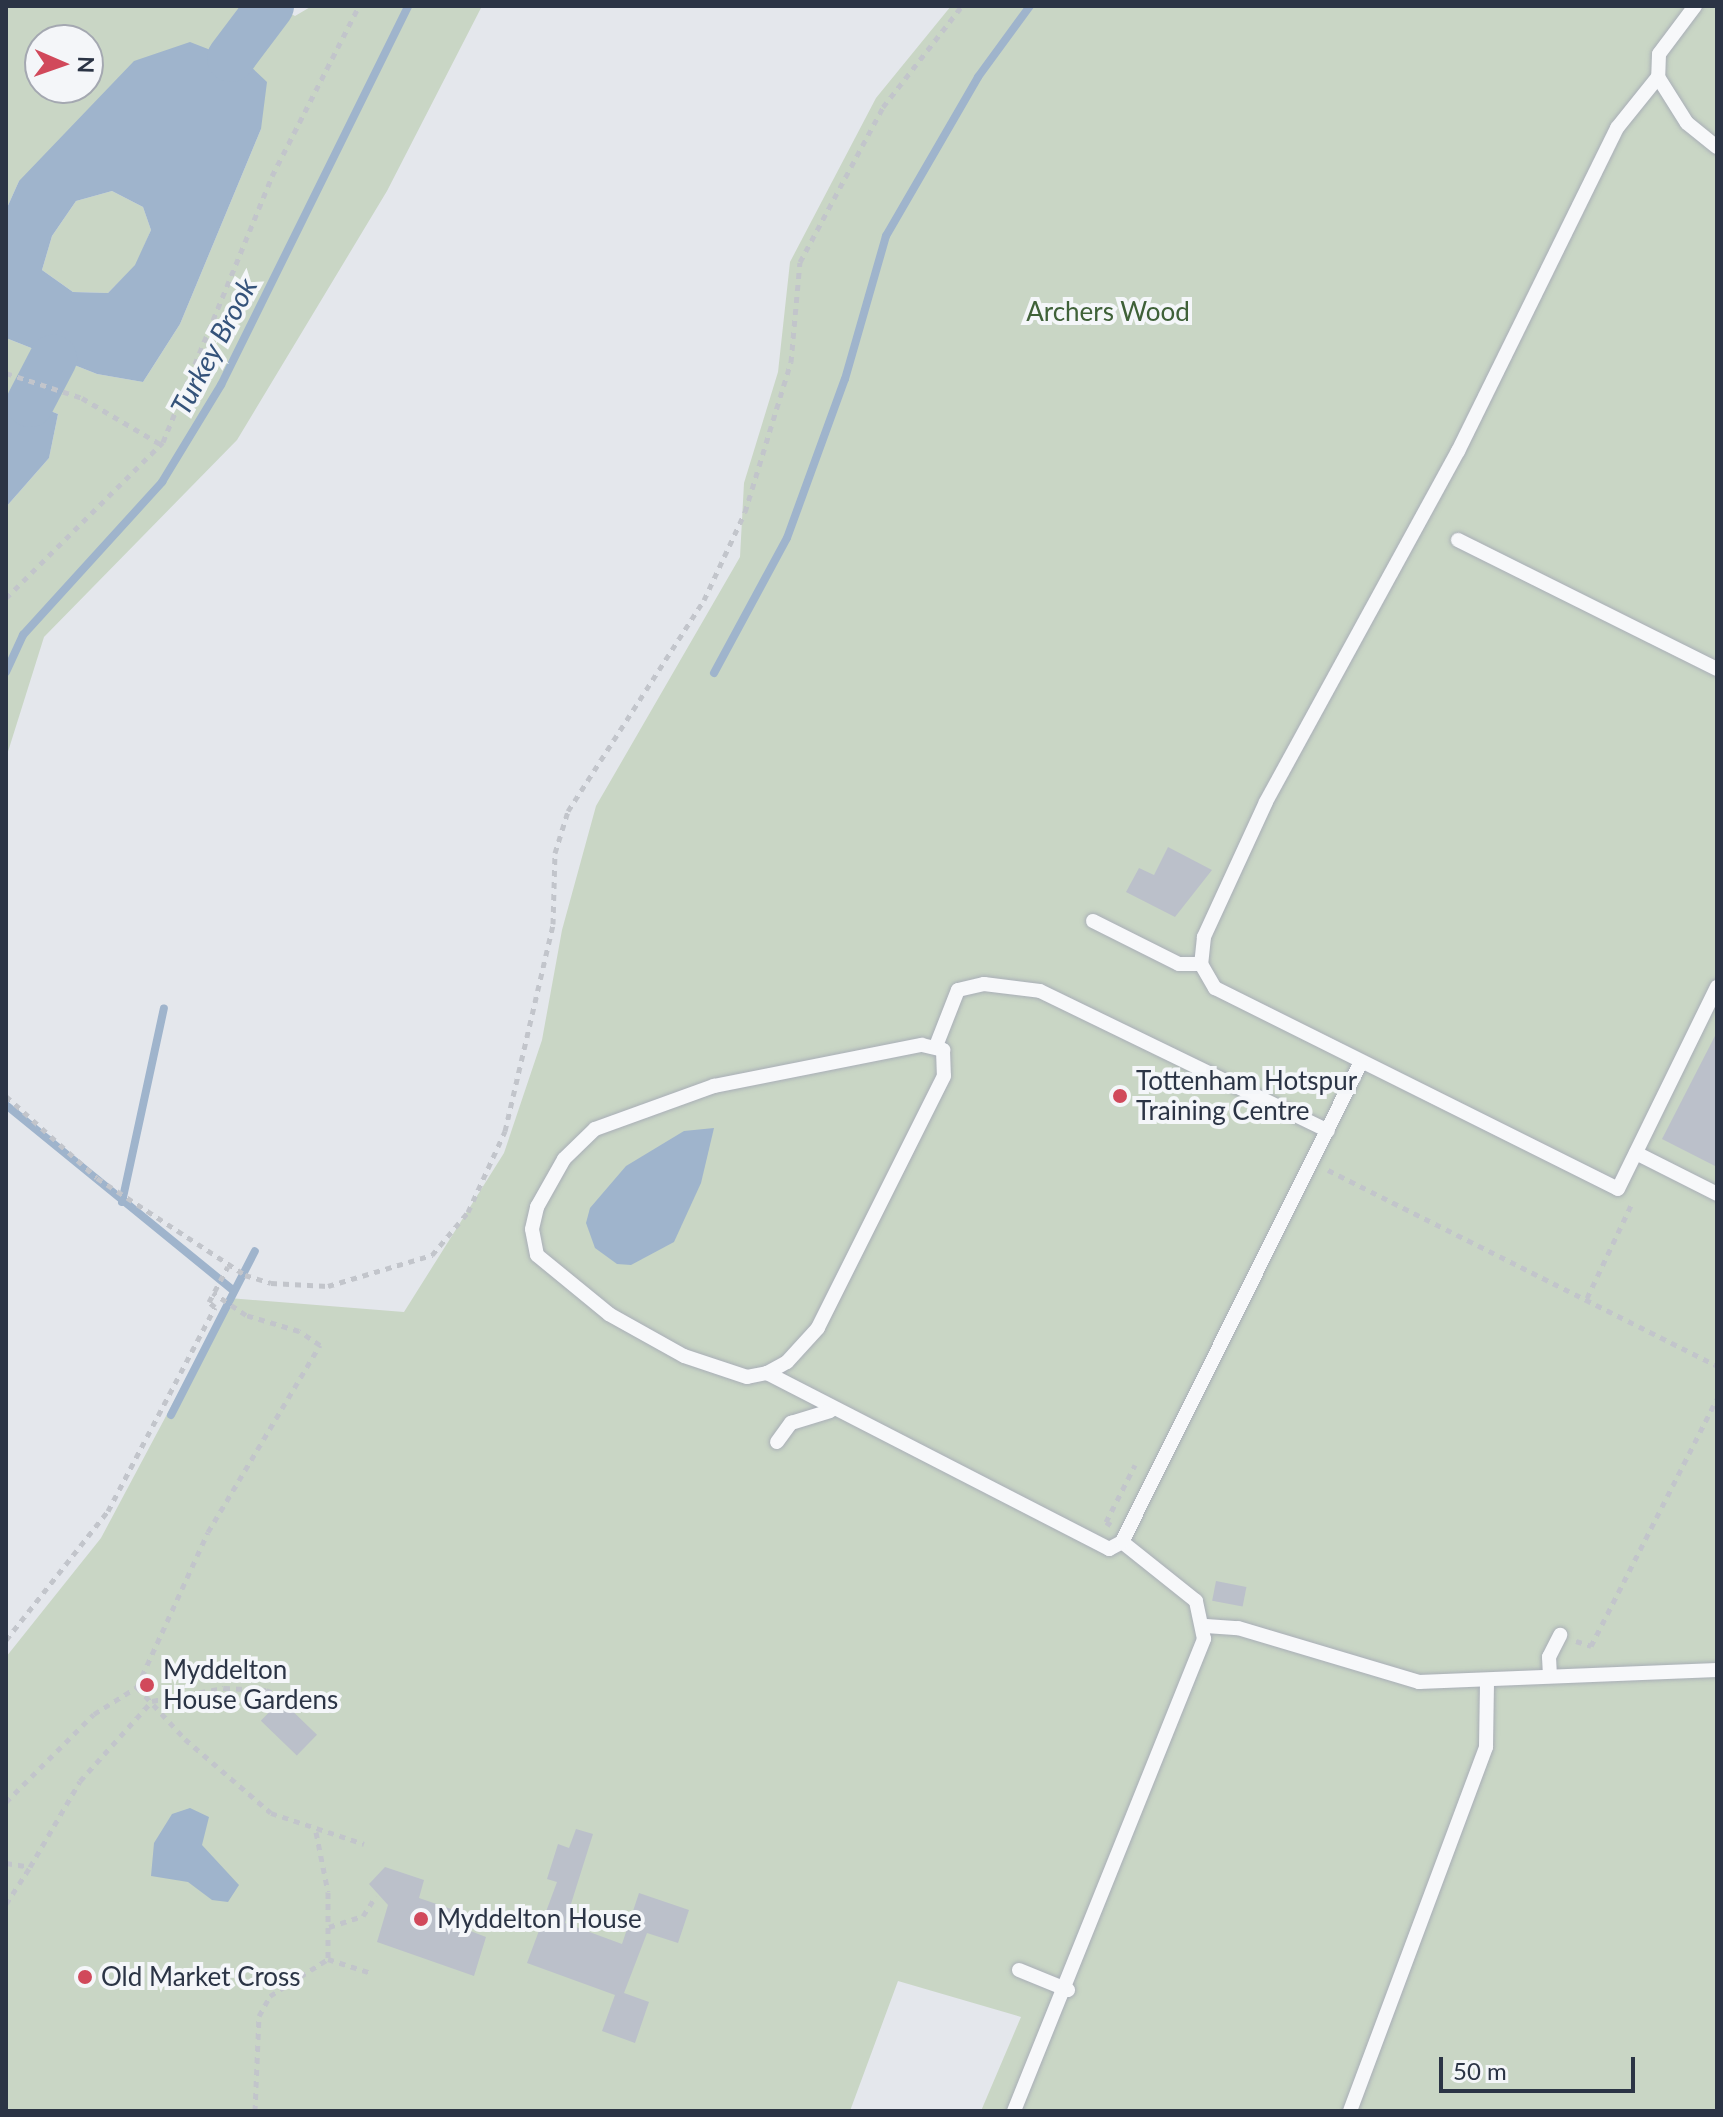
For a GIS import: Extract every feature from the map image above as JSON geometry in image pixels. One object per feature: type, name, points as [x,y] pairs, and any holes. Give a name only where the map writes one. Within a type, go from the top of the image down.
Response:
[{"type":"lane","points":[[1695,6],[1659,54],[1658,77],[1687,123],[1717,147]]},
{"type":"lane","points":[[1658,77],[1617,128],[1458,451],[1273,788],[1204,937],[1201,964],[1215,988],[1360,1064],[1618,1189],[1717,987]]},
{"type":"lane","points":[[1458,540],[1717,669]]},
{"type":"lane","points":[[1093,921],[1179,964],[1201,964]]},
{"type":"lane","points":[[936,1046],[958,990],[984,984],[1040,991],[1328,1131]]},
{"type":"lane","points":[[936,1046],[947,1058],[944,1076],[818,1328],[787,1362],[767,1373],[747,1377],[684,1356],[609,1314],[548,1270],[537,1255],[532,1229],[550,1182],[595,1129],[656,1104],[777,1071],[936,1046]]},
{"type":"lane","points":[[767,1373],[831,1411],[1109,1549],[1124,1537],[1360,1064]]},
{"type":"lane","points":[[1636,1153],[1717,1194]]},
{"type":"lane","points":[[777,1442],[791,1423],[831,1411]]},
{"type":"lane","points":[[1124,1537],[1178,1581],[1206,1626]]},
{"type":"lane","points":[[1206,1626],[1238,1628],[1419,1682],[1717,1670]]},
{"type":"lane","points":[[1014,2111],[1068,1990],[1206,1626]]},
{"type":"lane","points":[[1550,1676],[1549,1657],[1560,1635]]},
{"type":"lane","points":[[1350,2111],[1486,1747],[1487,1680]]},
{"type":"lane","points":[[1019,1970],[1068,1990]]},
{"type":"path","points":[[6,598],[161,444],[272,176],[359,6]]},
{"type":"path","points":[[6,1096],[117,1190],[228,1267],[245,1275],[328,1286],[394,1271],[432,1255],[468,1212],[505,1131],[553,924],[555,853],[568,811],[704,600],[745,512],[791,362],[800,262],[883,107],[962,6]]},
{"type":"path","points":[[9,375],[82,398],[161,444]]},
{"type":"path","points":[[1313,1163],[1717,1366]]},
{"type":"path","points":[[1587,1298],[1636,1204],[1618,1189]]},
{"type":"path","points":[[6,1640],[108,1511],[215,1307],[209,1302],[228,1267]]},
{"type":"path","points":[[6,1802],[94,1714],[137,1687],[208,1532],[320,1345],[213,1293]]},
{"type":"path","points":[[1560,1635],[1591,1646],[1717,1399]]},
{"type":"path","points":[[1124,1537],[1106,1522],[1142,1451]]},
{"type":"path","points":[[137,1687],[242,1792],[316,1832],[364,1844]]},
{"type":"path","points":[[6,1904],[80,1781],[152,1701],[224,1688],[266,1690],[294,1701]]},
{"type":"path","points":[[316,1832],[329,1927],[328,1959]]},
{"type":"path","points":[[6,1863],[30,1867]]},
{"type":"path","points":[[329,1927],[363,1916],[376,1896]]},
{"type":"path","points":[[328,1959],[371,1973]]},
{"type":"path","points":[[255,2111],[259,2016],[270,1996],[328,1959]]},
{"type":"green space","points":[[6,6],[275,6],[295,16],[312,6],[482,6],[387,191],[237,440],[44,637],[6,758],[6,507],[49,458],[58,414],[6,393],[6,338],[97,374],[143,382],[180,324],[261,129],[19,181],[6,210]]},
{"type":"green space","name":"Tottenham Hotspur Training Centre","points":[[951,6],[1717,6],[1717,2111],[981,2111],[1021,2017],[898,1981],[850,2111],[6,2111],[6,1657],[101,1538],[229,1298],[404,1312],[504,1153],[542,1040],[562,930],[596,806],[740,557],[744,483],[778,372],[790,262],[876,98]]},
{"type":"green space","points":[[112,191],[143,207],[151,230],[136,265],[108,293],[73,292],[42,270],[52,236],[76,201]]},
{"type":"water","points":[[190,42],[249,65],[267,82],[261,129],[180,324],[143,382],[97,374],[6,338],[6,210],[19,181],[93,104],[104,104],[104,92],[134,61]],"holes":[[[112,191],[143,207],[151,230],[135,265],[108,293],[73,292],[42,270],[52,236],[76,201]]]},
{"type":"water","points":[[6,393],[58,414],[49,458],[6,507]]},
{"type":"water","points":[[714,1128],[701,1183],[674,1242],[631,1265],[617,1264],[595,1248],[586,1223],[590,1208],[626,1166],[684,1131]]},
{"type":"water","points":[[190,1808],[209,1817],[202,1845],[239,1885],[228,1902],[212,1900],[188,1882],[151,1876],[154,1843],[172,1814]]},
{"type":"building","points":[[1168,847],[1212,870],[1175,917],[1126,892],[1139,868],[1154,875]]},
{"type":"building","points":[[1717,1032],[1717,1167],[1662,1139]]},
{"type":"building","points":[[1216,1581],[1246,1587],[1243,1607],[1212,1601]]},
{"type":"building","points":[[281,1700],[317,1735],[297,1756],[261,1721]]},
{"type":"building","points":[[576,1829],[593,1834],[565,1923],[622,1944],[639,1893],[689,1910],[678,1943],[647,1933],[624,1993],[649,2002],[635,2043],[602,2031],[615,1995],[527,1963],[557,1882],[547,1879],[558,1844],[569,1848]]},
{"type":"building","name":"Myddelton House","points":[[385,1867],[424,1880],[419,1898],[460,1912],[455,1925],[486,1937],[474,1976],[377,1942],[388,1905],[369,1884]]},
{"type":"waterway","points":[[231,58],[270,6]]},
{"type":"waterway","name":"Turkey Brook","points":[[6,672],[23,635],[162,482],[221,385],[408,6]]},
{"type":"waterway","points":[[714,673],[787,538],[845,379],[886,236],[978,77],[1030,6]]},
{"type":"waterway","points":[[30,403],[53,359]]},
{"type":"waterway","points":[[122,1202],[164,1008]]},
{"type":"waterway","points":[[6,1105],[234,1291]]},
{"type":"waterway","points":[[171,1415],[255,1251]]},
{"type":"place","name":"Tottenham Hotspur Training Centre","points":[[1120,1096]]},
{"type":"place","name":"Myddelton House Gardens","points":[[147,1685]]},
{"type":"place","name":"Myddelton House","points":[[421,1919]]},
{"type":"place","name":"Old Market Cross","points":[[85,1977]]},
{"type":"park label","name":"Archers Wood","points":[[1108,312]]}]
